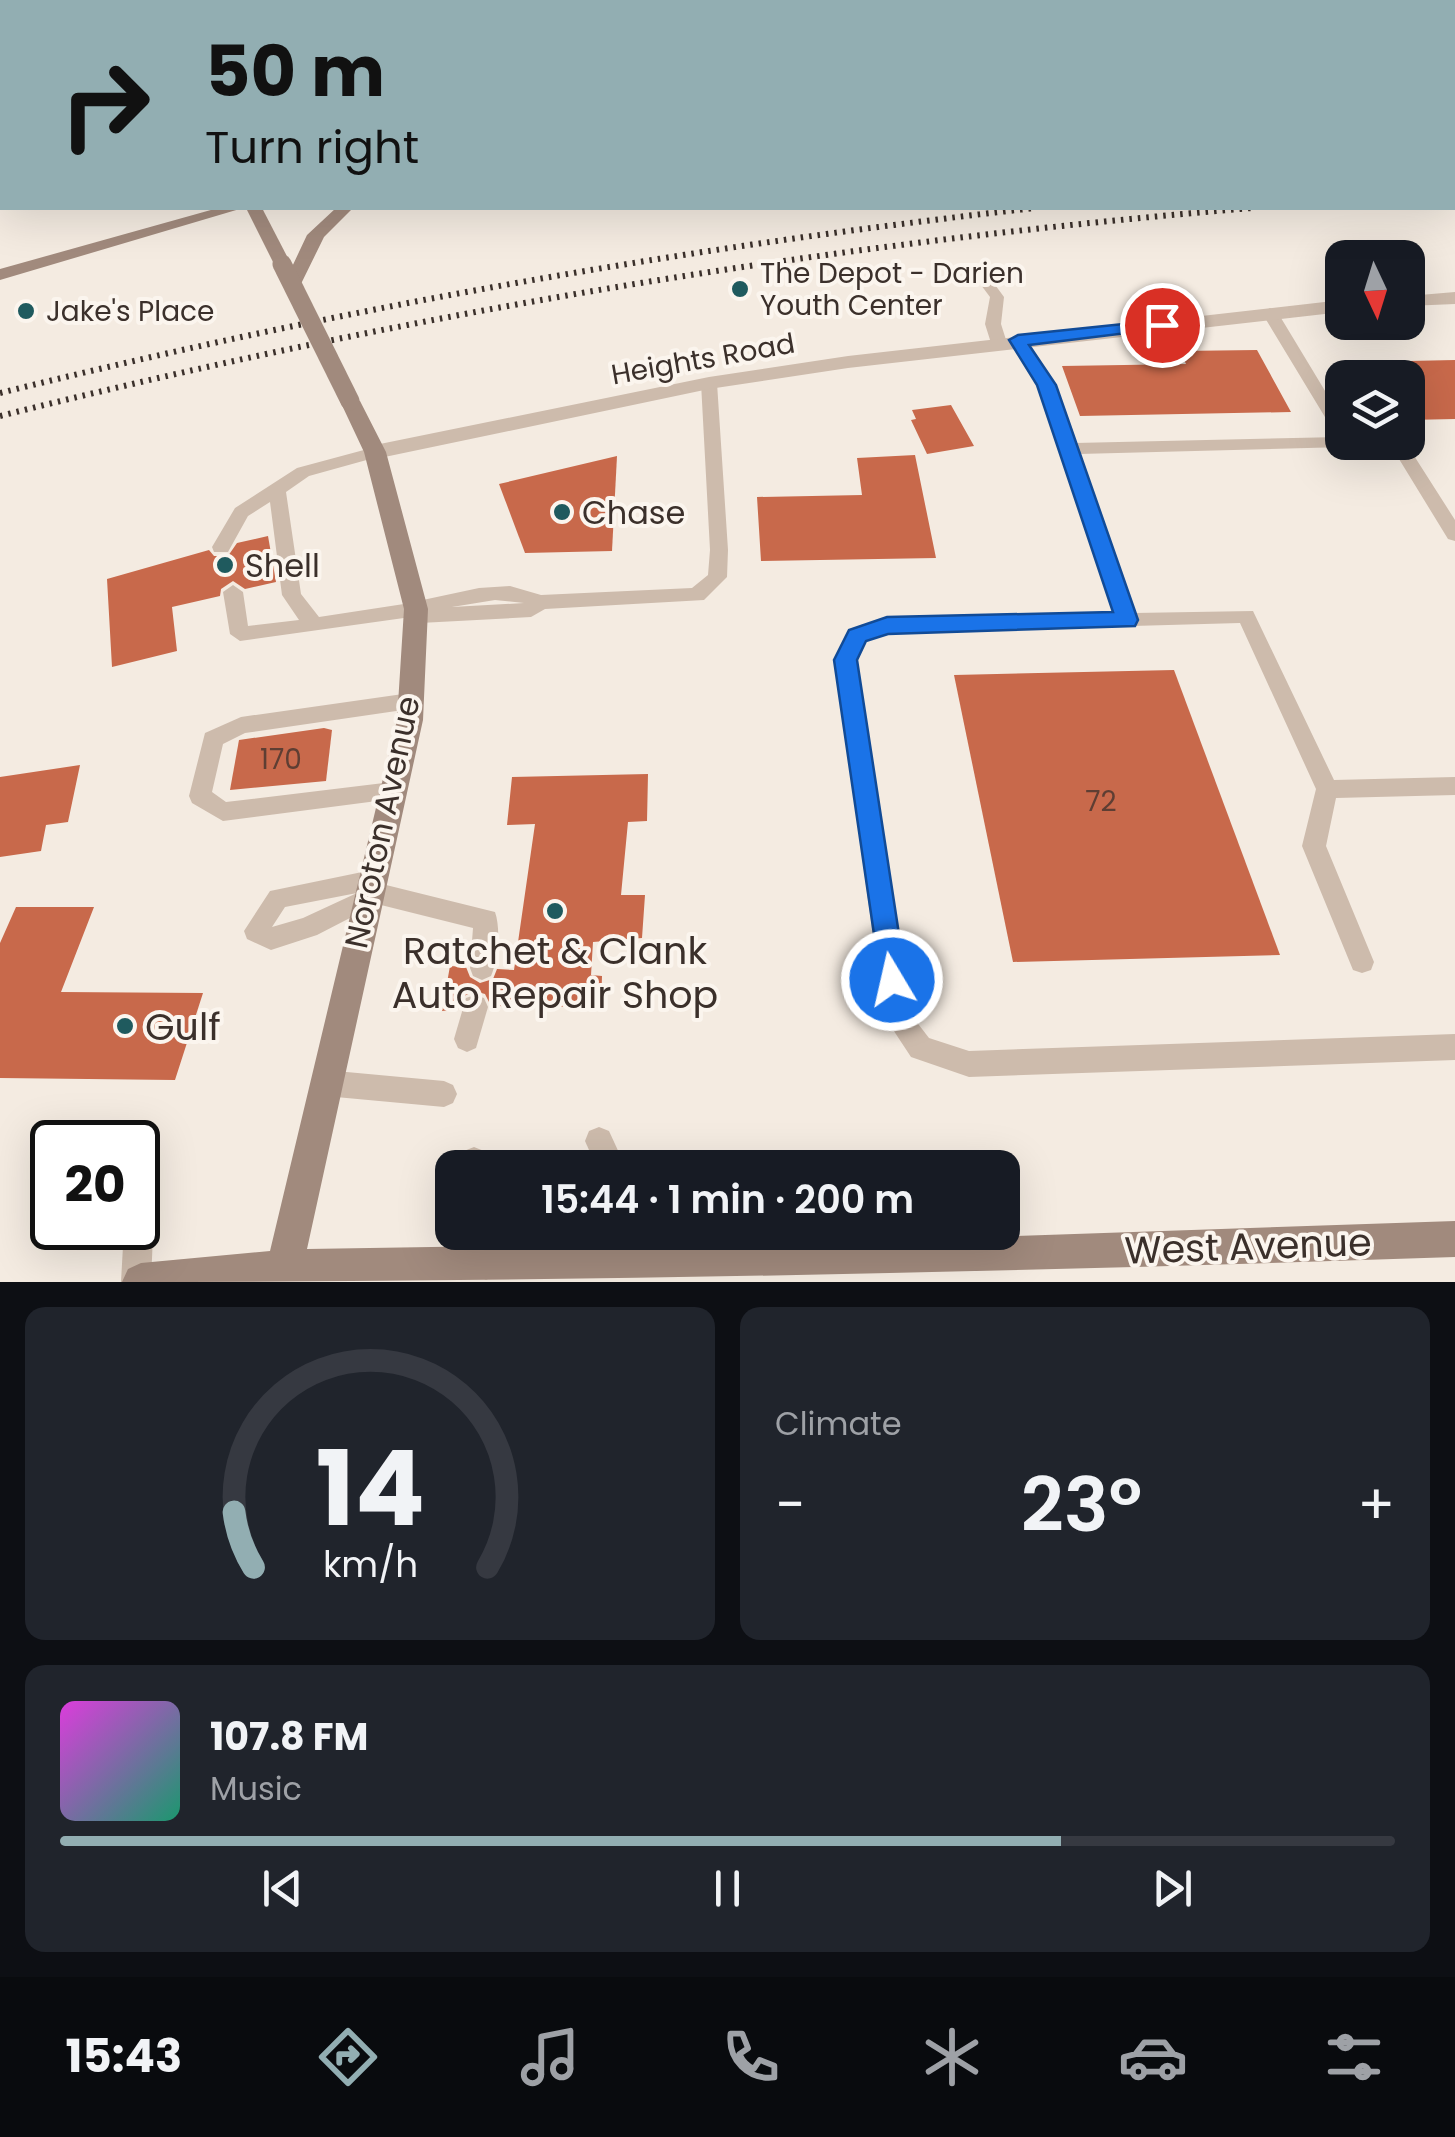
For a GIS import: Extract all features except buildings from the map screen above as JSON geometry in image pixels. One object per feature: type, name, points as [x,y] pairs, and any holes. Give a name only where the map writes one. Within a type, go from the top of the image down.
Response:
[{"type":"main road","points":[[0,275],[228,210]]},
{"type":"main road","name":"Noroton Avenue","points":[[255,210],[375,452],[416,613],[410,701],[392,791],[282,1275]]},
{"type":"main road","points":[[292,286],[316,235],[343,210]]},
{"type":"main road","name":"West Avenue","points":[[750,1250],[947,1256],[1455,1239]]},
{"type":"main road","name":"West Avenue","points":[[139,1282],[282,1275],[469,1250]]},
{"type":"street","points":[[1425,299],[1455,298]]},
{"type":"street","name":"Heights Road","points":[[375,452],[709,383],[1008,342],[1325,308]]},
{"type":"lane","points":[[985,281],[996,297],[993,324],[1046,385],[1127,620]]},
{"type":"lane","points":[[1270,313],[1325,404]]},
{"type":"lane","points":[[233,592],[240,634],[416,613],[532,610],[540,602],[697,595],[717,577],[715,424],[709,383]]},
{"type":"lane","points":[[1070,449],[1325,444]]},
{"type":"lane","points":[[221,547],[241,512],[303,472],[375,452]]},
{"type":"lane","points":[[1407,460],[1455,534]]},
{"type":"lane","points":[[277,490],[292,595],[314,625]]},
{"type":"lane","points":[[1362,962],[1314,846],[1327,789],[1246,616],[887,626],[857,636],[845,660],[897,1016],[920,1048],[969,1064],[1455,1047]]},
{"type":"lane","points":[[392,791],[223,812],[200,796],[212,739],[241,725],[410,701]]},
{"type":"lane","points":[[1327,789],[1455,786]]},
{"type":"lane","points":[[369,891],[486,920],[482,968]]},
{"type":"lane","points":[[467,1039],[475,1008]]},
{"type":"lane","points":[[325,1084],[444,1094]]},
{"type":"lane","points":[[599,1141],[603,1150]]},
{"type":"lane","points":[[139,1282],[140,1250]]},
{"type":"railway","points":[[0,393],[257,334],[514,283],[774,241],[1019,210]]},
{"type":"railway","points":[[0,416],[311,345],[622,286],[935,241],[1231,210]]},
{"type":"place","name":"The Depot - Darien Youth Center","points":[[740,289]]},
{"type":"place","name":"Jake's Place","points":[[26,311]]},
{"type":"place","name":"Chase","points":[[562,512]]},
{"type":"place","name":"Shell","points":[[225,565]]},
{"type":"place","name":"Ratchet & Clank Auto Repair Shop","points":[[555,911]]},
{"type":"place","name":"Gulf","points":[[125,1026]]},
{"type":"route","points":[[892,980],[845,660],[857,636],[887,626],[1127,620],[1046,385],[1018,340],[1162,325]]}]
